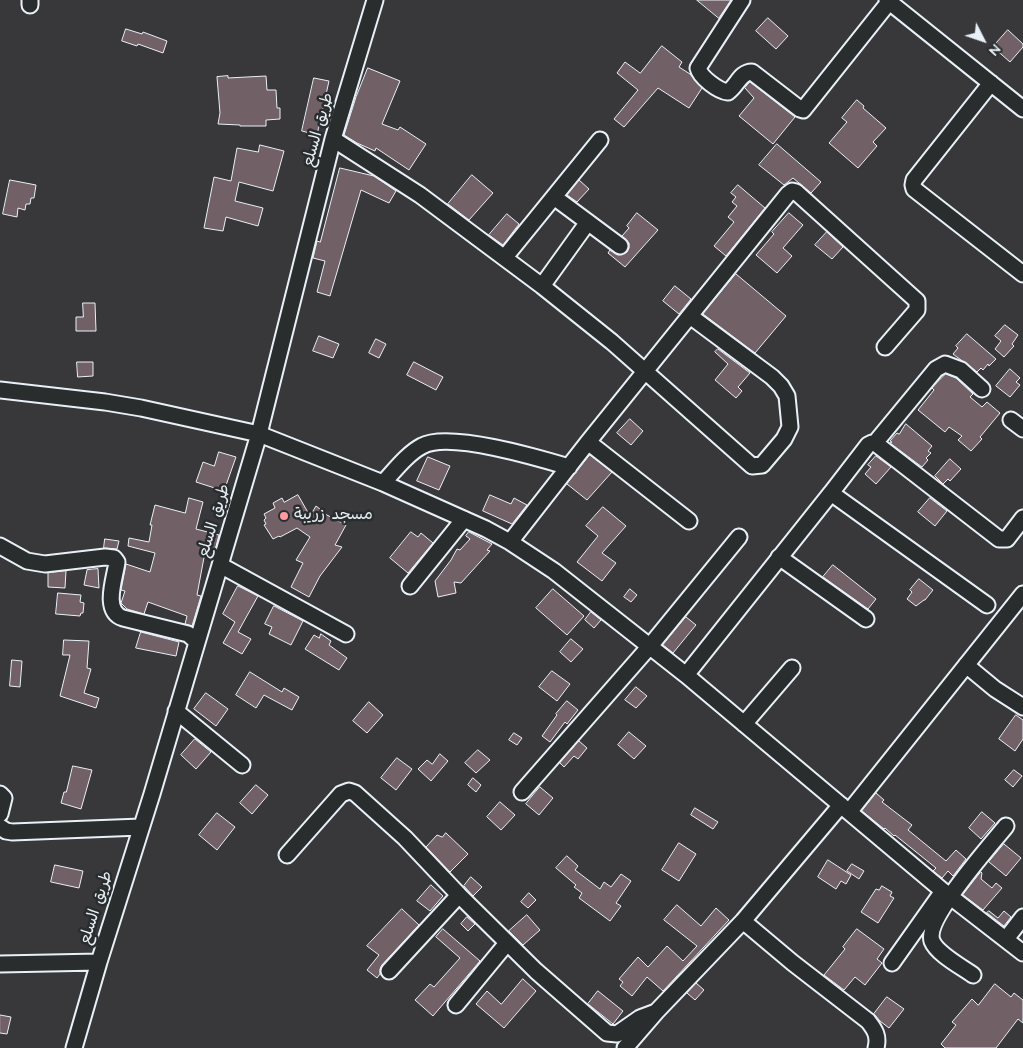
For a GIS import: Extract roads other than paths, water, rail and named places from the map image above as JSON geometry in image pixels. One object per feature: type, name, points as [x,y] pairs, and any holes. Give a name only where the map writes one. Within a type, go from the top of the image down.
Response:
[{"type":"street","name":"طريق السلع","points":[[74,1048],[259,434],[333,139],[375,0]]},
{"type":"street","points":[[742,0],[698,68],[700,74],[723,91],[728,92],[744,74],[752,72],[803,110],[888,1],[1023,109]]},
{"type":"street","points":[[990,83],[914,180],[913,185],[914,189],[1023,274]]},
{"type":"street","points":[[333,139],[420,195],[505,257],[606,337],[752,466],[762,465],[784,439],[790,427],[786,396],[781,386],[772,377],[690,316]]},
{"type":"street","points":[[505,257],[600,140]]},
{"type":"street","points":[[510,542],[588,442],[792,191],[796,192],[917,300],[917,310],[885,347]]},
{"type":"street","points":[[554,197],[620,246]]},
{"type":"street","points":[[542,286],[588,222]]},
{"type":"street","points":[[875,443],[936,369],[945,364],[961,370],[982,389]]},
{"type":"street","points":[[0,390],[132,407],[259,434],[383,482],[510,542],[554,571],[650,646],[947,893],[1023,953]]},
{"type":"street","points":[[383,482],[422,445],[434,441],[520,452],[569,466]]},
{"type":"street","points":[[588,442],[689,522]]},
{"type":"street","points":[[686,675],[868,444],[872,442],[999,540],[1006,538],[1023,518]]},
{"type":"street","points":[[831,493],[987,606]]},
{"type":"street","points":[[410,586],[464,519]]},
{"type":"street","points":[[522,792],[650,646],[739,537]]},
{"type":"street","points":[[0,546],[36,564],[105,556],[114,558],[117,562],[110,604],[113,612],[123,618],[188,634],[197,642]]},
{"type":"street","points":[[779,558],[866,619]]},
{"type":"street","points":[[220,565],[346,634]]},
{"type":"street","points":[[625,1048],[845,808],[966,665],[1023,594]]},
{"type":"street","points":[[966,665],[995,689],[1023,707]]},
{"type":"street","points":[[744,724],[792,668]]},
{"type":"street","points":[[176,711],[242,765]]},
{"type":"street","points":[[287,855],[341,794],[349,791],[360,797],[405,838],[459,895],[536,971],[607,1033],[617,1034],[640,1018],[656,1012]]},
{"type":"street","points":[[0,794],[4,798],[0,814]]},
{"type":"street","points":[[892,963],[947,893],[1006,826]]},
{"type":"street","points":[[0,827],[12,832],[141,827]]},
{"type":"street","points":[[947,893],[933,926],[931,939],[936,949],[974,975]]},
{"type":"street","points":[[389,971],[459,895]]},
{"type":"street","points":[[1006,939],[1023,917]]},
{"type":"street","points":[[743,921],[793,963],[868,1021],[878,1039],[876,1048]]},
{"type":"street","points":[[456,1005],[507,943]]},
{"type":"street","points":[[0,964],[99,962]]},
{"type":"place","name":"مسجد زريبة","points":[[284,516]]}]
